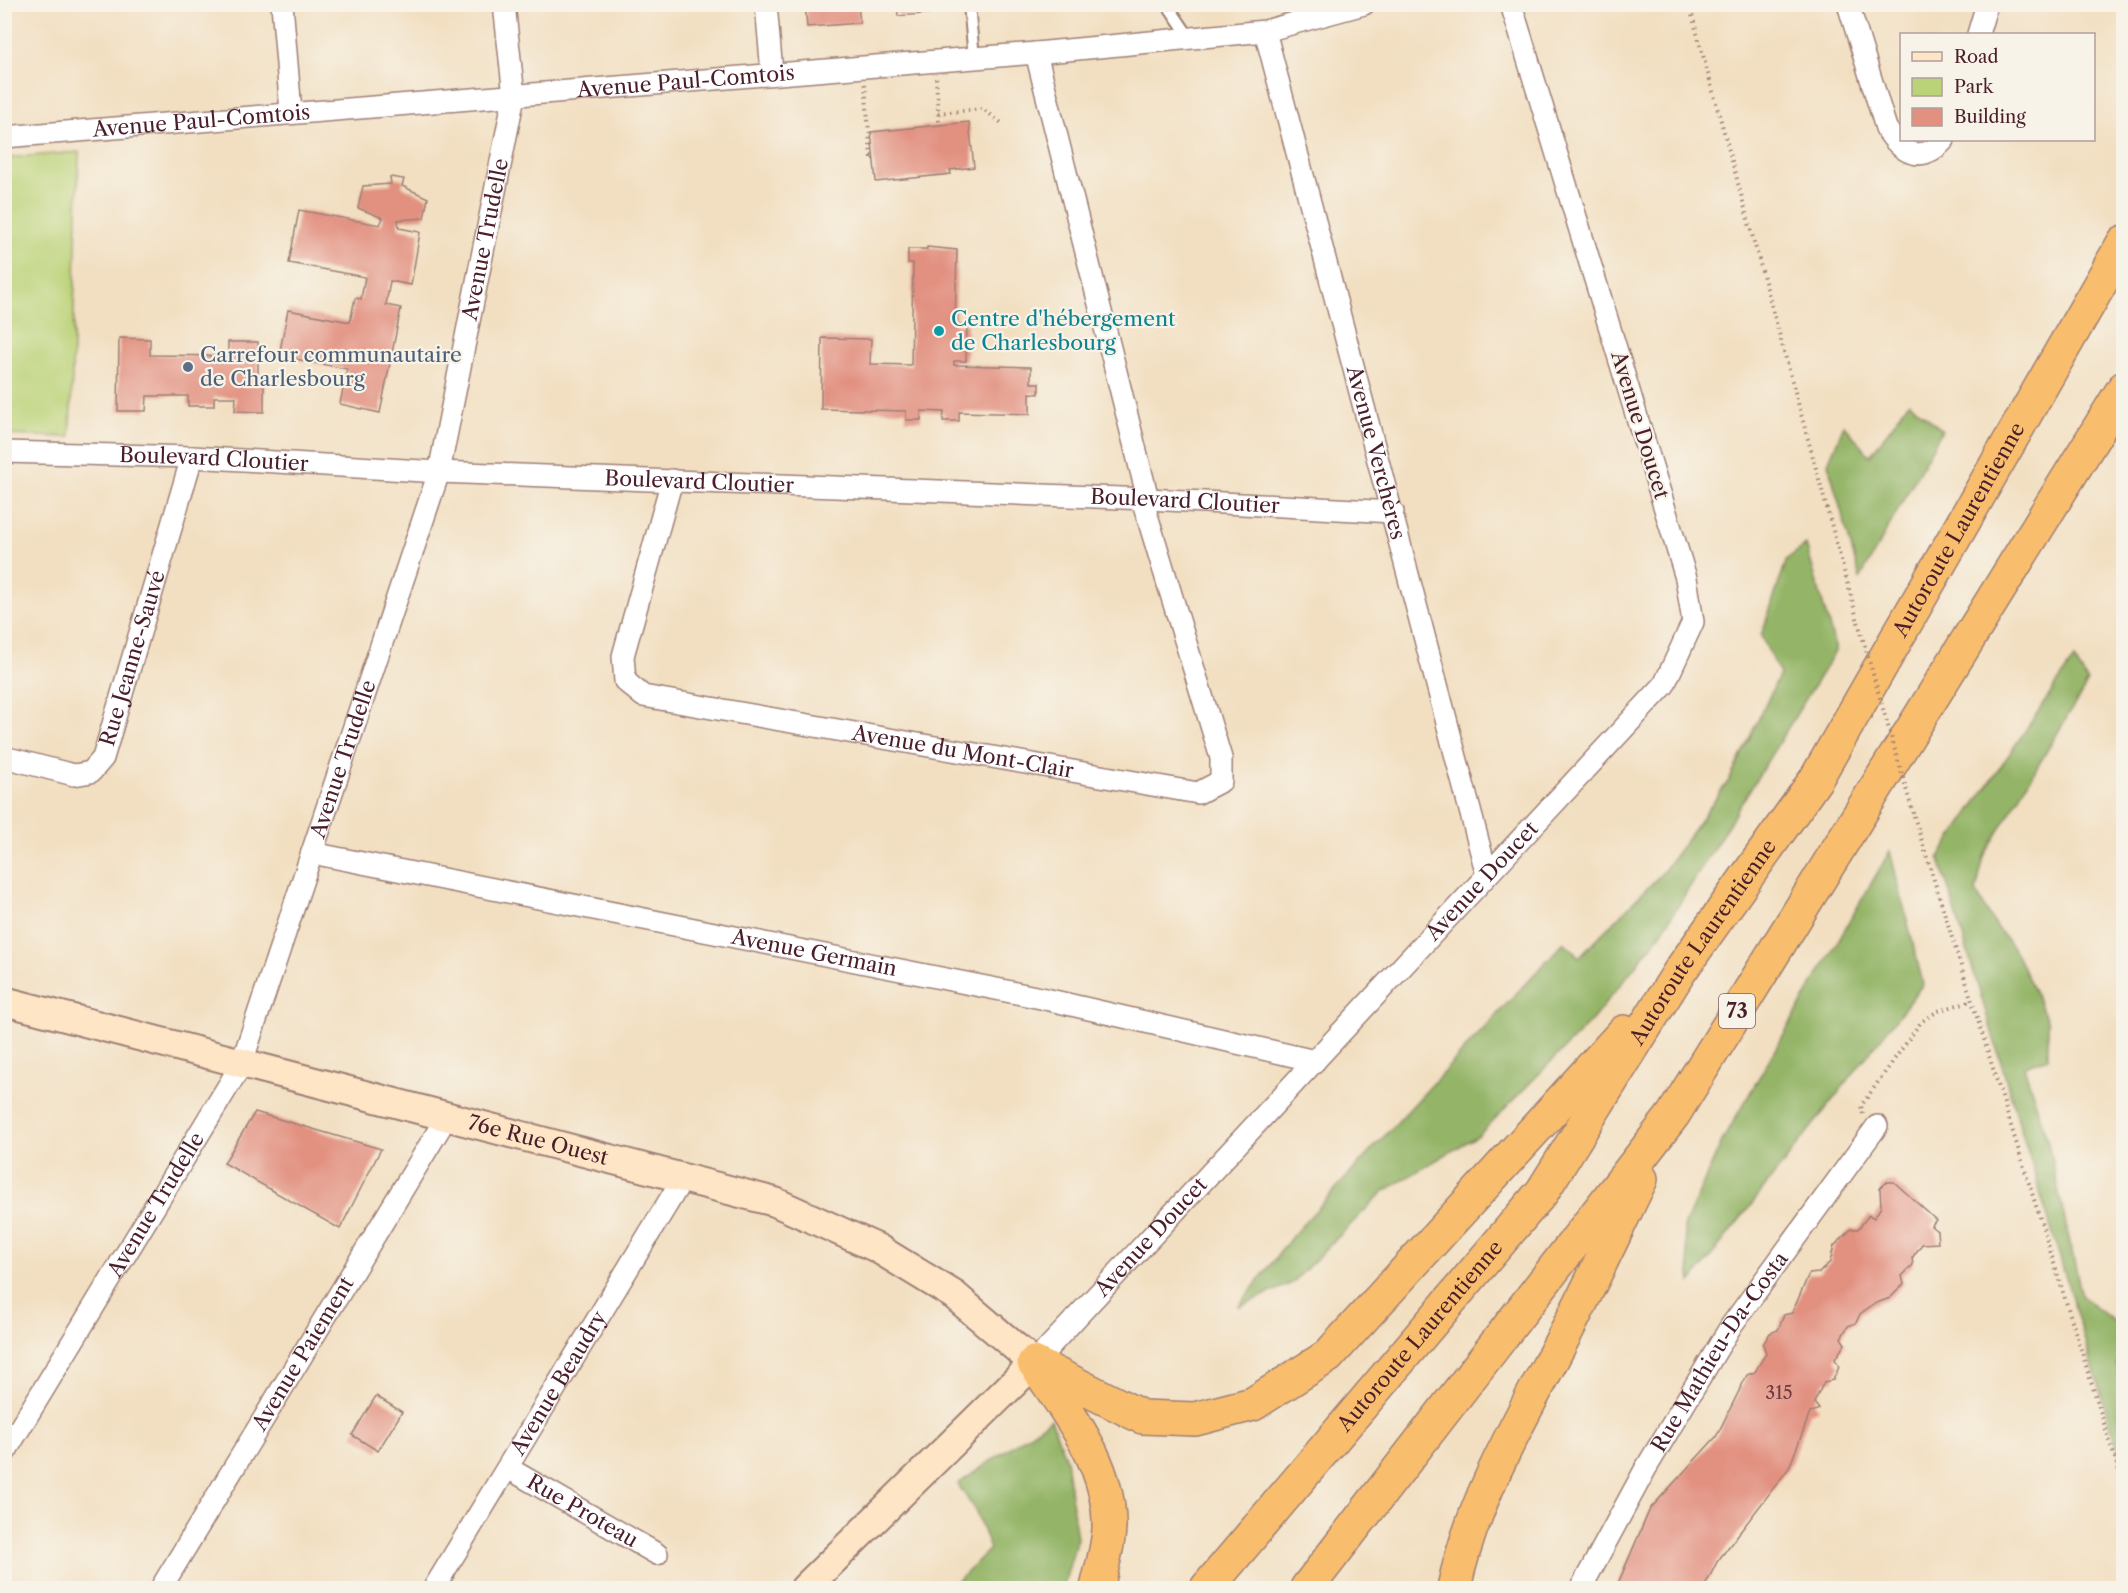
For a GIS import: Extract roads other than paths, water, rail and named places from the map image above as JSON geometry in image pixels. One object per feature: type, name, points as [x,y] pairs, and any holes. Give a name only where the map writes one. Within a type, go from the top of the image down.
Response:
[{"type":"highway","name":"Autoroute Laurentienne","points":[[1206,1588],[1542,1192],[1680,971],[1816,779],[2124,242]]},
{"type":"highway","name":"73","points":[[1307,1588],[1673,1115],[2124,387]]},
{"type":"highway","points":[[1034,1363],[1143,1417],[1196,1419],[1253,1404],[1328,1356],[1680,971]]},
{"type":"highway","points":[[1454,1588],[1461,1553],[1498,1459],[1550,1362],[1673,1115]]},
{"type":"highway","points":[[1034,1363],[1081,1431],[1102,1477],[1109,1529],[1097,1588]]},
{"type":"street","points":[[282,4],[291,112]]},
{"type":"street","name":"Avenue Trudelle","points":[[4,1454],[241,1065],[439,472],[514,96],[504,4]]},
{"type":"street","points":[[766,4],[772,73]]},
{"type":"street","name":"Avenue Paul-Comtois","points":[[4,137],[1036,53],[1265,31],[1364,4]]},
{"type":"street","name":"Avenue Doucet","points":[[805,1588],[1034,1363],[1664,685],[1693,622],[1686,578],[1511,4]]},
{"type":"street","points":[[1848,4],[1886,128],[1896,144],[1909,154],[1924,153],[1938,147],[1943,141]]},
{"type":"street","points":[[1978,33],[1987,4]]},
{"type":"street","name":"Avenue Verchères","points":[[1265,31],[1393,512],[1486,876]]},
{"type":"street","name":"Avenue du Mont-Clair","points":[[672,480],[623,656],[625,681],[643,696],[1198,793],[1221,781],[1221,758],[1145,499],[1036,53]]},
{"type":"street","name":"Boulevard Cloutier","points":[[4,452],[192,457],[439,472],[1145,499],[1393,512]]},
{"type":"street","name":"Rue Jeanne-Sauvé","points":[[4,757],[74,775],[91,772],[103,758],[192,457]]},
{"type":"street","name":"Avenue Germain","points":[[312,853],[1041,998],[1314,1061]]},
{"type":"street","name":"76e Rue Ouest","points":[[6,1004],[775,1202],[877,1248],[954,1295],[1034,1363]]},
{"type":"street","name":"Avenue Paiement","points":[[161,1588],[446,1118]]},
{"type":"street","name":"Rue Mathieu-Da-Costa","points":[[1581,1588],[1646,1468],[1731,1326],[1877,1126]]},
{"type":"street","name":"Avenue Beaudry","points":[[434,1588],[683,1178]]},
{"type":"street","name":"Rue Proteau","points":[[508,1468],[657,1554]]},
{"type":"lane","points":[[969,4],[974,58]]},
{"type":"lane","points":[[1167,4],[1190,38]]},
{"type":"place","name":"Centre d'hébergement de Charlesbourg","points":[[939,331]]},
{"type":"place","name":"Carrefour communautaire de Charlesbourg","points":[[188,367]]}]
